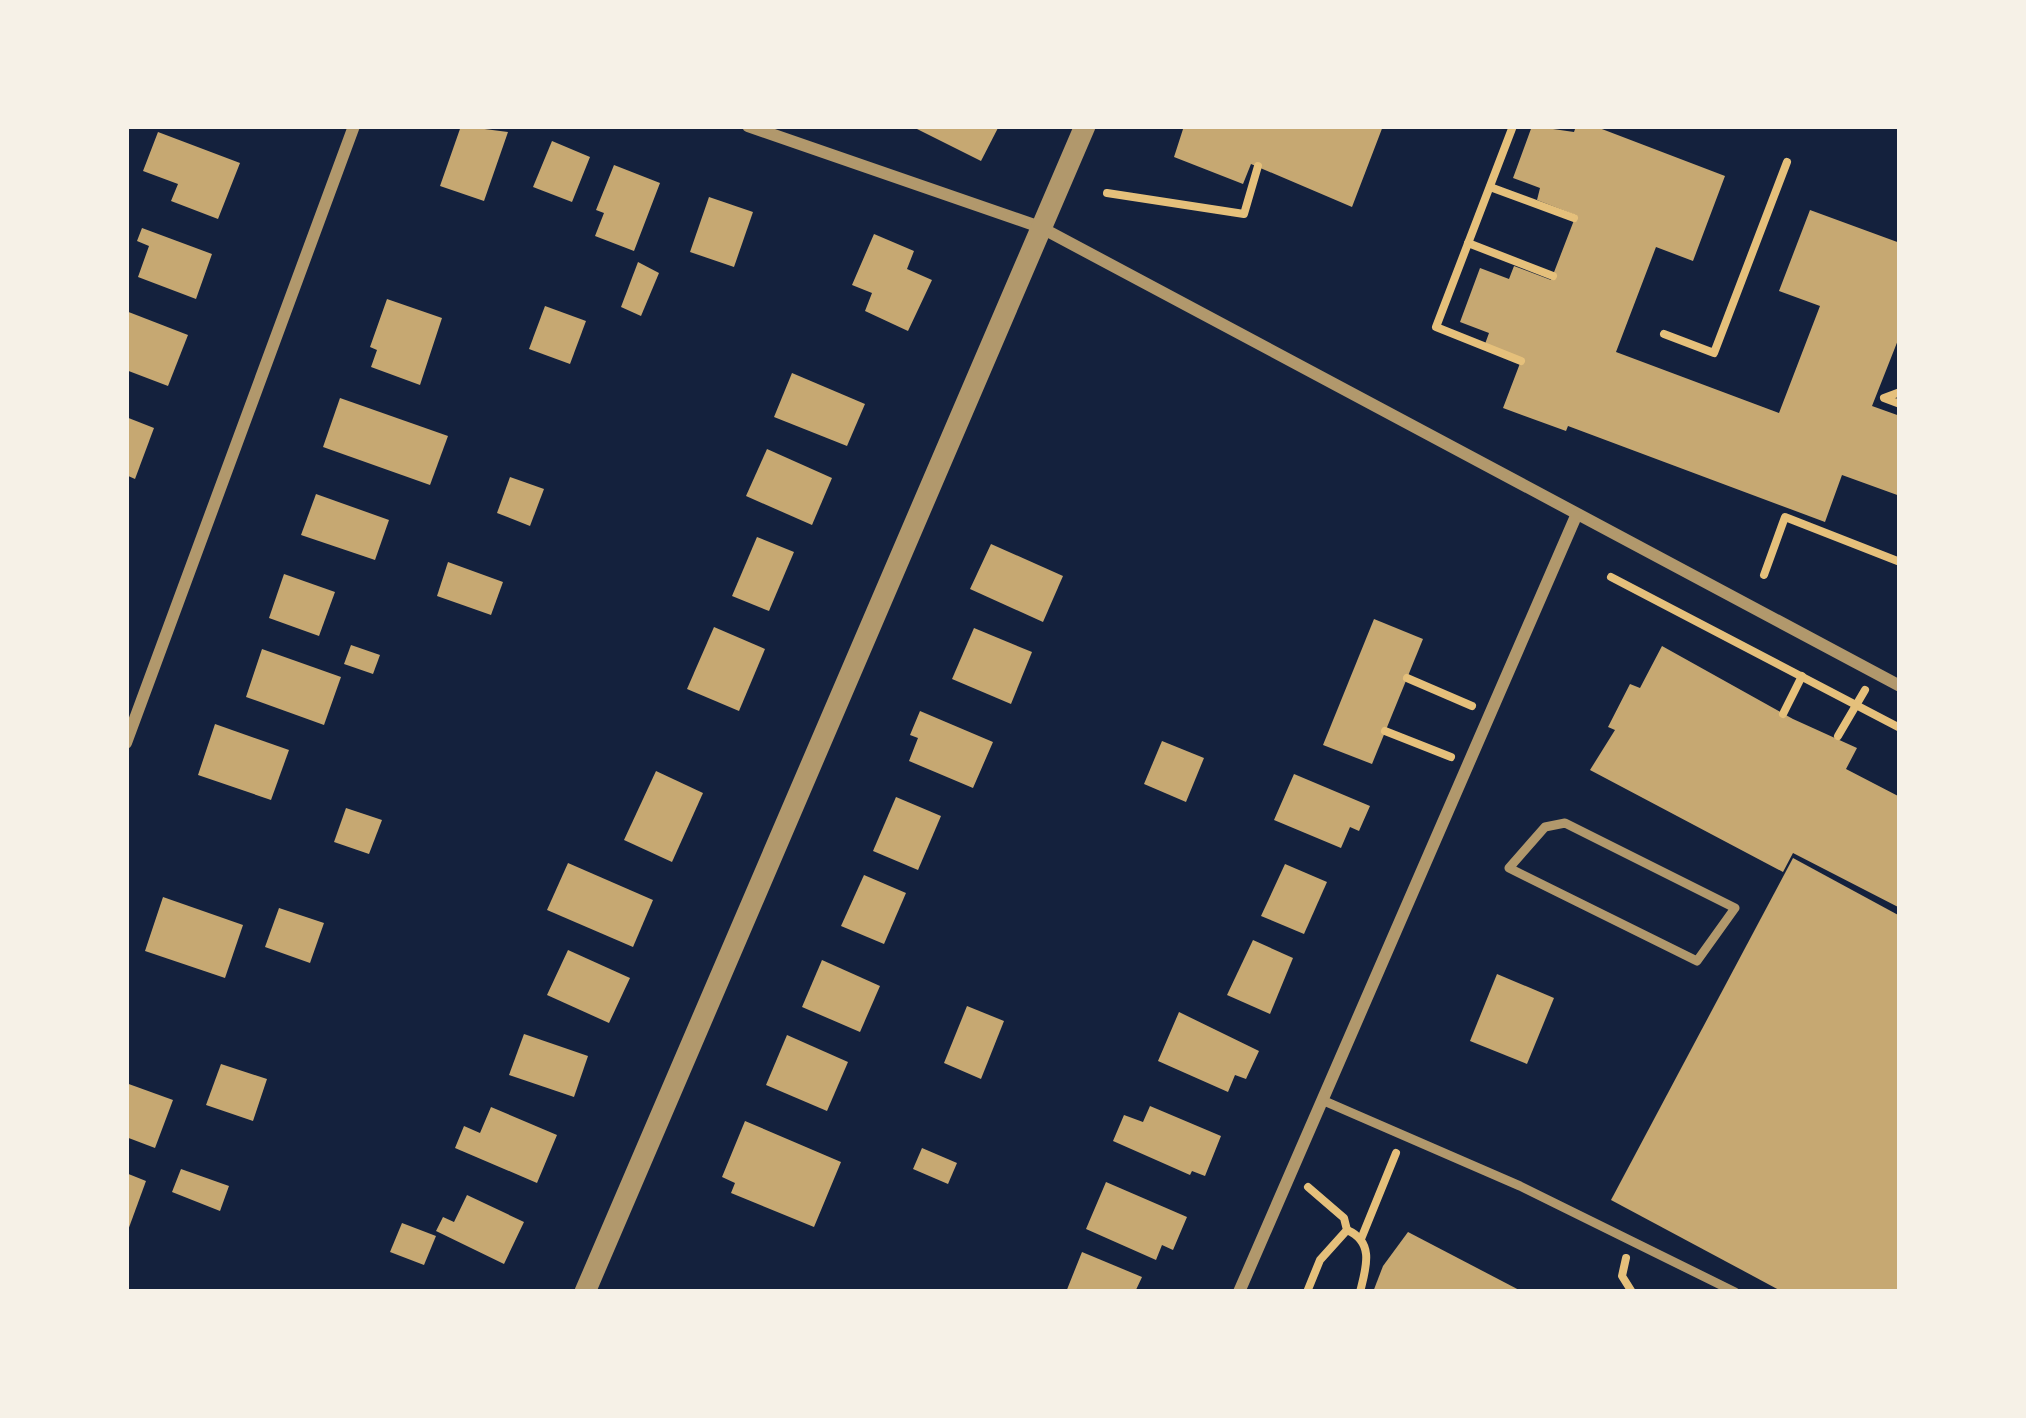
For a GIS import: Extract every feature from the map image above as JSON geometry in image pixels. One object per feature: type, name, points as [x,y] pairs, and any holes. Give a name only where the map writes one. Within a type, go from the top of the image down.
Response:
[{"type":"street","points":[[126,743],[354,126]]},
{"type":"street","points":[[748,126],[1040,227],[1900,686]]},
{"type":"street","points":[[586,1292],[1084,126]]},
{"type":"street","points":[[1239,1292],[1576,517]]},
{"type":"lane","points":[[1565,823],[1735,908],[1696,961],[1509,868],[1545,827],[1565,823]]},
{"type":"lane","points":[[1322,1100],[1520,1186],[1735,1292]]},
{"type":"path","points":[[1513,126],[1436,327],[1521,362]]},
{"type":"path","points":[[1664,334],[1714,353],[1787,162]]},
{"type":"path","points":[[1107,193],[1244,214],[1258,166]]},
{"type":"path","points":[[1490,187],[1574,218]]},
{"type":"path","points":[[1468,243],[1553,276]]},
{"type":"path","points":[[1880,409],[1884,398],[1900,392]]},
{"type":"path","points":[[1884,398],[1900,404]]},
{"type":"path","points":[[1764,575],[1787,513],[1900,562]]},
{"type":"path","points":[[1612,577],[1900,728]]},
{"type":"path","points":[[1838,736],[1874,673]]},
{"type":"path","points":[[1783,714],[1802,676]]},
{"type":"path","points":[[1407,678],[1491,713]]},
{"type":"path","points":[[1385,731],[1468,764]]},
{"type":"path","points":[[1361,1239],[1394,1156]]},
{"type":"path","points":[[1327,1205],[1344,1218],[1347,1230],[1361,1239],[1367,1253],[1360,1292]]},
{"type":"path","points":[[1307,1292],[1320,1260],[1347,1230]]},
{"type":"building","points":[[461,126],[508,132],[484,201],[440,186]]},
{"type":"building","points":[[911,126],[999,126],[981,161]]},
{"type":"building","points":[[1184,126],[1383,126],[1352,207],[1251,164],[1243,184],[1174,157]]},
{"type":"building","points":[[1532,126],[1574,132],[1576,126],[1594,126],[1725,176],[1693,261],[1656,247],[1616,352],[1779,413],[1820,306],[1779,291],[1810,210],[1900,243],[1900,335],[1872,406],[1900,416],[1900,496],[1842,475],[1825,522],[1568,426],[1566,431],[1503,408],[1522,358],[1485,344],[1489,333],[1460,322],[1480,268],[1509,279],[1514,266],[1551,280],[1576,215],[1537,200],[1540,188],[1513,178]]},
{"type":"building","points":[[158,132],[240,163],[218,219],[171,201],[178,184],[143,171]]},
{"type":"building","points":[[552,141],[590,157],[572,202],[533,187]]},
{"type":"building","points":[[614,165],[660,183],[634,251],[595,236],[604,213],[596,210]]},
{"type":"building","points":[[709,197],[753,212],[734,267],[690,252]]},
{"type":"building","points":[[142,228],[212,254],[196,299],[138,277],[149,246],[137,241]]},
{"type":"building","points":[[874,234],[914,251],[907,269],[932,280],[908,331],[865,311],[872,293],[852,285]]},
{"type":"building","points":[[638,262],[659,273],[641,316],[621,307]]},
{"type":"building","points":[[387,299],[442,318],[420,385],[371,367],[377,350],[370,347]]},
{"type":"building","points":[[545,306],[586,321],[570,364],[529,349]]},
{"type":"building","points":[[126,311],[188,335],[168,386],[126,370]]},
{"type":"building","points":[[792,373],[865,404],[847,446],[774,417]]},
{"type":"building","points":[[340,398],[448,436],[430,485],[323,447]]},
{"type":"building","points":[[126,417],[154,428],[135,479],[126,475]]},
{"type":"building","points":[[767,449],[832,478],[812,525],[746,496]]},
{"type":"building","points":[[510,477],[544,489],[530,526],[497,513]]},
{"type":"building","points":[[316,494],[389,520],[375,560],[301,535]]},
{"type":"building","points":[[757,537],[794,552],[769,611],[732,596]]},
{"type":"building","points":[[991,544],[1063,576],[1043,622],[970,589]]},
{"type":"building","points":[[448,562],[503,582],[491,615],[437,596]]},
{"type":"building","points":[[284,574],[335,592],[319,636],[269,618]]},
{"type":"building","points":[[1374,619],[1423,639],[1372,764],[1323,745]]},
{"type":"building","points":[[714,627],[765,649],[739,711],[687,689]]},
{"type":"building","points":[[974,628],[1032,652],[1011,704],[952,679]]},
{"type":"building","points":[[351,645],[380,655],[373,674],[344,664]]},
{"type":"building","points":[[1662,646],[1793,719],[1857,748],[1846,769],[1900,797],[1900,908],[1793,853],[1783,872],[1590,770],[1615,730],[1608,727],[1630,684],[1640,688]]},
{"type":"building","points":[[262,649],[341,677],[324,725],[246,697]]},
{"type":"building","points":[[920,711],[993,742],[973,788],[909,761],[918,738],[910,735]]},
{"type":"building","points":[[215,724],[289,750],[271,800],[198,775]]},
{"type":"building","points":[[1162,741],[1204,758],[1186,802],[1144,784]]},
{"type":"building","points":[[656,771],[703,793],[672,862],[624,840]]},
{"type":"building","points":[[1294,774],[1370,806],[1359,831],[1350,827],[1341,848],[1274,820]]},
{"type":"building","points":[[896,797],[941,816],[918,870],[873,851]]},
{"type":"building","points":[[346,808],[382,820],[369,854],[334,842]]},
{"type":"building","points":[[1793,858],[1900,916],[1900,1292],[1783,1292],[1611,1200]]},
{"type":"building","points":[[568,863],[653,900],[633,947],[547,910]]},
{"type":"building","points":[[1285,864],[1327,882],[1304,934],[1261,916]]},
{"type":"building","points":[[864,875],[906,893],[884,944],[841,926]]},
{"type":"building","points":[[163,897],[243,925],[225,978],[145,951]]},
{"type":"building","points":[[279,908],[324,923],[310,963],[265,947]]},
{"type":"building","points":[[1253,940],[1293,958],[1270,1014],[1227,995]]},
{"type":"building","points":[[568,950],[630,978],[609,1023],[547,995]]},
{"type":"building","points":[[822,960],[880,986],[860,1032],[802,1007]]},
{"type":"building","points":[[1497,974],[1554,998],[1527,1064],[1470,1041]]},
{"type":"building","points":[[967,1006],[1004,1021],[981,1079],[944,1063]]},
{"type":"building","points":[[1179,1012],[1259,1051],[1246,1079],[1235,1075],[1228,1092],[1158,1061]]},
{"type":"building","points":[[524,1034],[588,1056],[574,1097],[509,1075]]},
{"type":"building","points":[[787,1035],[848,1062],[827,1111],[766,1085]]},
{"type":"building","points":[[221,1064],[267,1079],[253,1121],[206,1105]]},
{"type":"building","points":[[126,1083],[173,1100],[155,1148],[126,1137]]},
{"type":"building","points":[[1150,1106],[1221,1136],[1205,1176],[1192,1171],[1190,1175],[1113,1141],[1124,1115],[1143,1122]]},
{"type":"building","points":[[491,1107],[557,1135],[537,1183],[455,1148],[464,1126],[480,1133]]},
{"type":"building","points":[[745,1121],[841,1162],[814,1227],[731,1193],[735,1183],[722,1177]]},
{"type":"building","points":[[922,1148],[957,1163],[948,1184],[913,1169]]},
{"type":"building","points":[[181,1169],[229,1186],[220,1211],[172,1192]]},
{"type":"building","points":[[126,1173],[146,1181],[127,1233],[126,1233]]},
{"type":"building","points":[[1106,1182],[1187,1217],[1173,1250],[1162,1245],[1156,1260],[1086,1229]]},
{"type":"building","points":[[467,1195],[524,1222],[504,1264],[436,1231],[443,1217],[454,1222]]},
{"type":"building","points":[[402,1223],[436,1236],[424,1265],[390,1252]]},
{"type":"building","points":[[1408,1232],[1523,1292],[1373,1292],[1383,1266]]},
{"type":"building","points":[[1082,1252],[1142,1277],[1135,1292],[1066,1292]]}]
